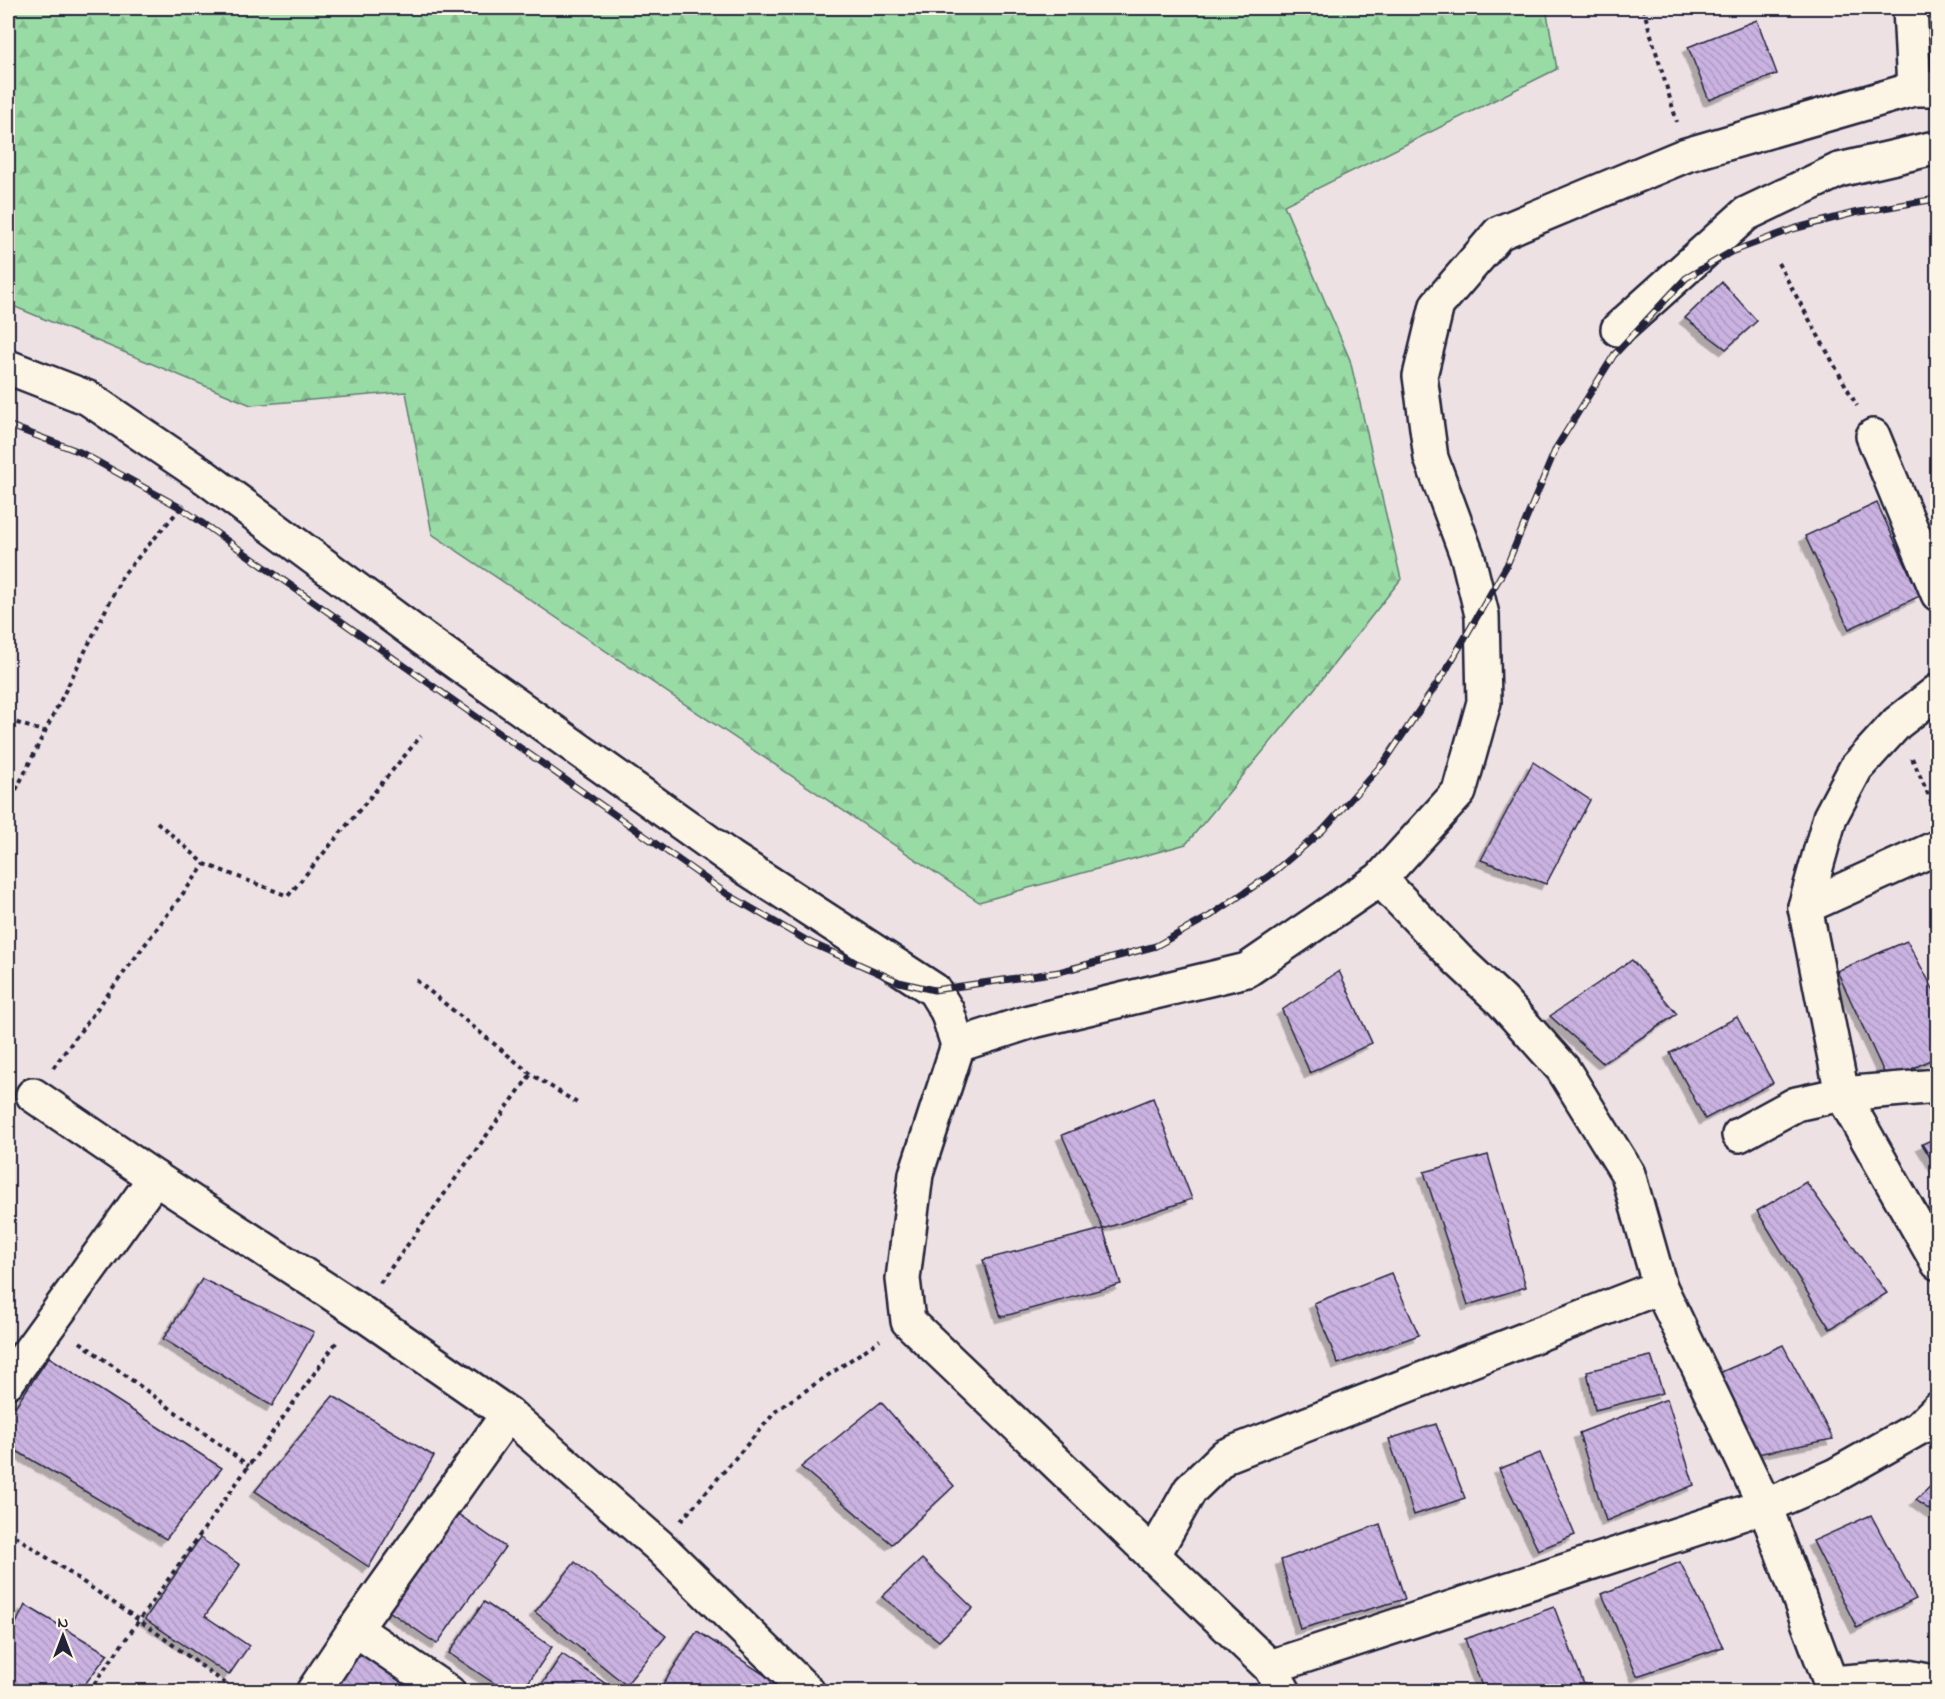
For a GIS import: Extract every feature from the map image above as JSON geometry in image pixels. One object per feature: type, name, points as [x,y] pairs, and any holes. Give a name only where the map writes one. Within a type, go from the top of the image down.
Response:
[{"type":"street","points":[[958,1045],[1029,1022],[1247,970],[1380,879],[1459,792],[1484,702],[1482,609],[1468,558],[1431,458],[1420,376],[1437,305],[1499,233],[1686,154],[1926,89],[1910,8]]},
{"type":"street","points":[[1618,329],[1746,214],[1839,170],[1938,149]]},
{"type":"street","points":[[8,367],[88,398],[205,477],[422,638],[731,858],[934,990],[947,1011],[958,1045],[916,1174],[903,1279],[908,1321],[1153,1556],[1277,1679],[1765,1506],[1834,1476],[1919,1428],[1938,1409]]},
{"type":"street","points":[[1873,436],[1938,594]]},
{"type":"street","points":[[1938,691],[1897,723],[1856,768],[1830,817],[1805,907],[1842,1094],[1938,1263]]},
{"type":"street","points":[[1805,907],[1938,846]]},
{"type":"street","points":[[1380,879],[1458,960],[1502,1001],[1563,1069],[1628,1174],[1660,1287],[1765,1506],[1833,1687],[1907,1677],[1938,1683]]},
{"type":"street","points":[[1739,1135],[1796,1104],[1842,1094],[1938,1086]]},
{"type":"street","points":[[33,1095],[155,1178],[359,1311],[508,1414],[658,1546],[808,1692]]},
{"type":"street","points":[[8,1382],[155,1178]]},
{"type":"street","points":[[1153,1556],[1190,1490],[1225,1456],[1660,1287]]},
{"type":"street","points":[[313,1692],[508,1414]]},
{"type":"street","points":[[355,1629],[448,1692]]},
{"type":"path","points":[[1643,8],[1686,154]]},
{"type":"path","points":[[1778,262],[1873,436]]},
{"type":"path","points":[[8,806],[123,574],[205,477]]},
{"type":"path","points":[[8,720],[45,732]]},
{"type":"path","points":[[1897,723],[1938,815]]},
{"type":"path","points":[[157,822],[205,864],[288,896],[421,736]]},
{"type":"path","points":[[33,1095],[205,864]]},
{"type":"path","points":[[416,980],[531,1074],[577,1103]]},
{"type":"path","points":[[94,1684],[359,1311],[531,1074]]},
{"type":"path","points":[[51,1320],[249,1466]]},
{"type":"path","points":[[658,1546],[777,1410],[908,1321]]},
{"type":"path","points":[[8,1531],[138,1620],[237,1692]]},
{"type":"green space","points":[[8,8],[1546,8],[1557,69],[1284,205],[1350,360],[1401,579],[1304,702],[1186,844],[979,902],[432,534],[406,392],[251,405],[8,304]]},
{"type":"building","points":[[1757,20],[1777,74],[1709,100],[1688,47]]},
{"type":"building","points":[[1722,282],[1757,321],[1726,349],[1685,318]]},
{"type":"building","points":[[1877,503],[1920,596],[1849,629],[1805,536]]},
{"type":"building","points":[[1533,762],[1590,800],[1546,884],[1481,860]]},
{"type":"building","points":[[1907,941],[1938,998],[1938,1056],[1888,1081],[1837,971]]},
{"type":"building","points":[[1632,960],[1677,1014],[1603,1063],[1550,1016]]},
{"type":"building","points":[[1339,971],[1372,1043],[1310,1073],[1282,1010]]},
{"type":"building","points":[[1737,1017],[1773,1083],[1705,1119],[1670,1053]]},
{"type":"building","points":[[1153,1098],[1192,1199],[1103,1229],[1062,1135]]},
{"type":"building","points":[[1938,1137],[1938,1170],[1922,1144]]},
{"type":"building","points":[[1488,1155],[1526,1287],[1468,1305],[1424,1172]]},
{"type":"building","points":[[1806,1182],[1887,1293],[1830,1329],[1757,1211]]},
{"type":"building","points":[[1103,1229],[1121,1284],[1001,1317],[983,1260]]},
{"type":"building","points":[[1391,1273],[1419,1335],[1338,1364],[1314,1303]]},
{"type":"building","points":[[202,1279],[314,1332],[272,1406],[163,1339]]},
{"type":"building","points":[[1783,1345],[1833,1439],[1747,1456],[1710,1377]]},
{"type":"building","points":[[1651,1356],[1663,1393],[1595,1410],[1587,1371]]},
{"type":"building","points":[[49,1357],[222,1468],[166,1539],[8,1446],[8,1417]]},
{"type":"building","points":[[333,1396],[434,1456],[369,1567],[255,1491]]},
{"type":"building","points":[[1667,1399],[1694,1485],[1606,1521],[1579,1433]]},
{"type":"building","points":[[881,1402],[954,1486],[892,1544],[801,1467]]},
{"type":"building","points":[[1436,1424],[1465,1498],[1414,1515],[1389,1439]]},
{"type":"building","points":[[1540,1453],[1575,1535],[1538,1550],[1499,1469]]},
{"type":"building","points":[[1938,1479],[1938,1516],[1916,1500]]},
{"type":"building","points":[[451,1509],[505,1547],[437,1644],[383,1607]]},
{"type":"building","points":[[1871,1515],[1916,1599],[1857,1628],[1813,1541]]},
{"type":"building","points":[[1380,1524],[1405,1599],[1300,1629],[1281,1560]]},
{"type":"building","points":[[200,1538],[240,1565],[205,1616],[249,1646],[229,1675],[145,1619]]},
{"type":"building","points":[[922,1559],[973,1608],[939,1641],[882,1597]]},
{"type":"building","points":[[575,1562],[666,1636],[626,1685],[535,1612]]},
{"type":"building","points":[[1680,1562],[1723,1647],[1637,1676],[1602,1594]]},
{"type":"building","points":[[484,1602],[552,1647],[522,1692],[507,1692],[449,1653]]},
{"type":"building","points":[[25,1605],[108,1654],[79,1692],[8,1692],[8,1640]]},
{"type":"building","points":[[1554,1607],[1587,1692],[1484,1692],[1465,1639]]},
{"type":"building","points":[[697,1631],[791,1692],[658,1692]]},
{"type":"building","points":[[360,1649],[419,1692],[348,1692],[337,1684]]},
{"type":"building","points":[[562,1654],[618,1692],[537,1692]]},
{"type":"building","points":[[914,1683],[924,1692],[904,1692]]},
{"type":"railway","points":[[8,425],[80,452],[181,508],[727,894],[811,943],[899,982],[934,990],[1059,972],[1156,946],[1210,916],[1269,876],[1323,830],[1385,761],[1445,672],[1507,565],[1556,448],[1614,355],[1686,278],[1731,252],[1793,229],[1854,213],[1938,200]]}]
